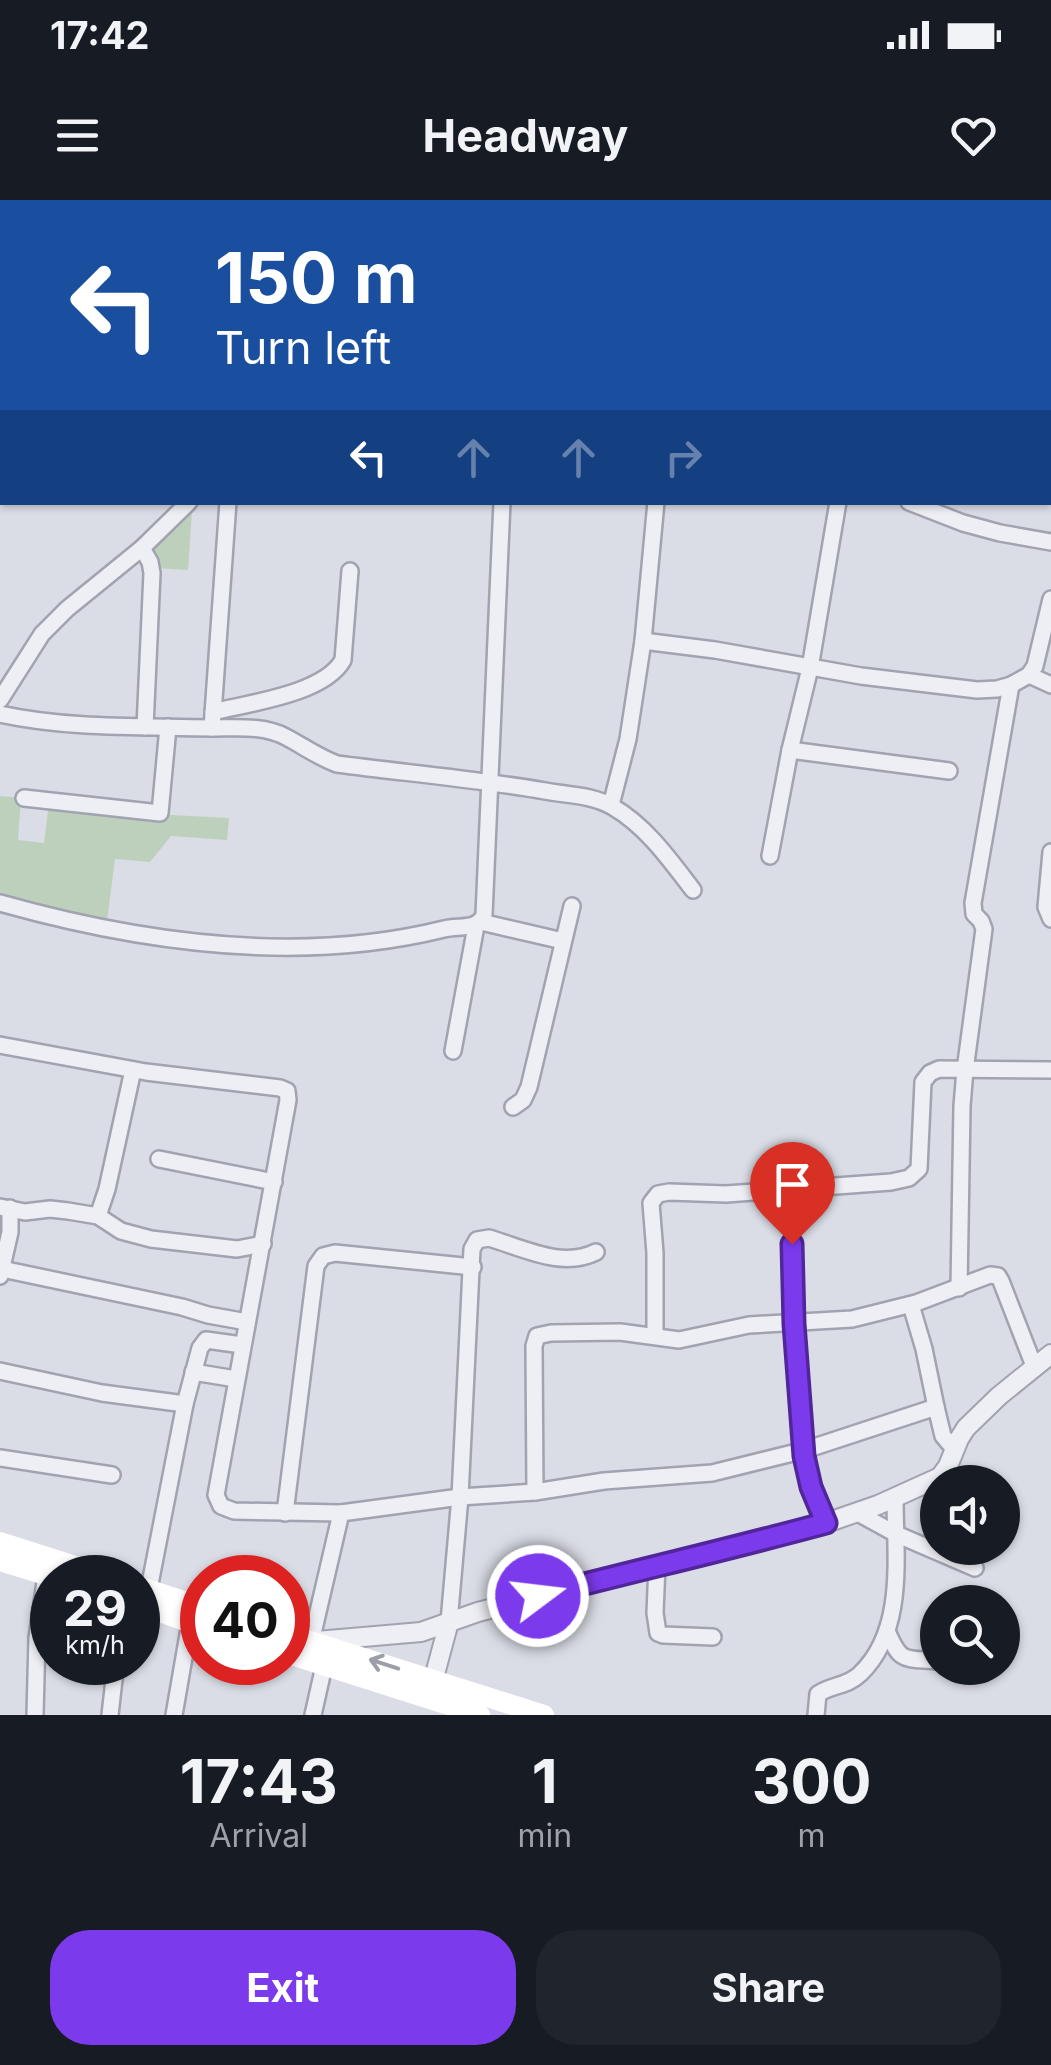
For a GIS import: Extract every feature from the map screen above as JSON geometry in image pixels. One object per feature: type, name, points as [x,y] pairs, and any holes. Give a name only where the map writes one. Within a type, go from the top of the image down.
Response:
[{"type":"main road","points":[[0,1542],[41,1555]]},
{"type":"main road","points":[[0,1562],[30,1570]]},
{"type":"main road","points":[[312,1642],[428,1698],[544,1715]]},
{"type":"main road","points":[[310,1661],[480,1715]]},
{"type":"street","points":[[0,700],[42,634],[186,505]]},
{"type":"street","points":[[213,720],[228,505]]},
{"type":"street","points":[[453,1051],[478,924],[484,915],[502,505]]},
{"type":"street","points":[[611,805],[628,739],[643,641],[656,505]]},
{"type":"street","points":[[770,856],[810,668],[837,505]]},
{"type":"street","points":[[917,505],[963,523],[1051,542]]},
{"type":"street","points":[[142,548],[152,573],[145,726]]},
{"type":"street","points":[[0,714],[55,722],[168,727],[213,720],[313,684],[337,670],[342,660],[350,571]]},
{"type":"street","points":[[643,641],[810,668],[997,690],[1029,675],[1036,666],[1051,599]]},
{"type":"street","points":[[1029,675],[1051,684]]},
{"type":"street","points":[[959,1288],[965,1070],[984,929],[974,914],[973,903],[1011,686]]},
{"type":"street","points":[[213,720],[268,730],[337,764],[488,781],[611,805],[666,854],[693,890]]},
{"type":"street","points":[[24,798],[160,814],[168,727]]},
{"type":"street","points":[[790,750],[948,771]]},
{"type":"street","points":[[1051,852],[1046,907],[1051,919]]},
{"type":"street","points":[[0,903],[95,928],[249,947],[359,943],[478,924],[563,941]]},
{"type":"street","points":[[513,1107],[523,1100],[529,1087],[572,906]]},
{"type":"street","points":[[0,1045],[133,1070],[287,1091],[216,1495],[220,1506],[234,1512],[342,1513],[604,1481],[712,1473],[805,1450],[936,1407]]},
{"type":"street","points":[[655,1335],[652,1203],[658,1194],[726,1194],[909,1178],[919,1168],[923,1082],[930,1073],[939,1069],[1051,1070]]},
{"type":"street","points":[[98,1216],[133,1070]]},
{"type":"street","points":[[158,1159],[274,1182]]},
{"type":"street","points":[[247,1322],[1,1272],[10,1232],[5,1208],[26,1212],[68,1210],[98,1216],[121,1231],[151,1239],[236,1249],[263,1244]]},
{"type":"street","points":[[428,1698],[449,1622],[460,1497],[472,1249],[477,1240],[489,1238],[559,1260],[586,1258],[596,1252]]},
{"type":"street","points":[[792,1244],[794,1324],[805,1450],[811,1487],[826,1523]]},
{"type":"street","points":[[284,1513],[316,1266],[323,1256],[335,1253],[472,1267]]},
{"type":"street","points":[[535,1492],[537,1336],[603,1332],[679,1340],[749,1325],[852,1319],[911,1305],[990,1275],[998,1276],[1034,1366]]},
{"type":"street","points":[[911,1305],[943,1436],[954,1449]]},
{"type":"street","points":[[150,1555],[200,1348],[206,1340],[242,1345]]},
{"type":"street","points":[[342,1513],[312,1642],[421,1632],[478,1612],[826,1523],[895,1498],[940,1477],[966,1428],[1051,1354]]},
{"type":"street","points":[[0,1371],[102,1393],[184,1404]]},
{"type":"street","points":[[193,1372],[236,1379]]},
{"type":"street","points":[[0,1458],[112,1475]]},
{"type":"street","points":[[816,1715],[818,1694],[858,1677],[886,1631],[894,1607],[895,1498]]},
{"type":"street","points":[[856,1512],[975,1568]]},
{"type":"street","points":[[657,1565],[658,1632],[712,1638]]},
{"type":"street","points":[[886,1631],[896,1653],[902,1658],[920,1660]]},
{"type":"street","points":[[313,1715],[324,1666]]},
{"type":"street","points":[[34,1715],[35,1685]]},
{"type":"street","points":[[110,1715],[113,1685]]},
{"type":"street","points":[[174,1715],[182,1685]]},
{"type":"green space","points":[[192,511],[188,570],[157,568],[150,549]]},
{"type":"green space","points":[[0,796],[21,798],[18,840],[44,843],[49,803],[114,812],[229,818],[227,840],[171,836],[150,862],[115,859],[107,921],[67,914],[0,896]]},
{"type":"route","points":[[538,1596],[826,1523],[811,1487],[804,1456],[792,1244]]}]
